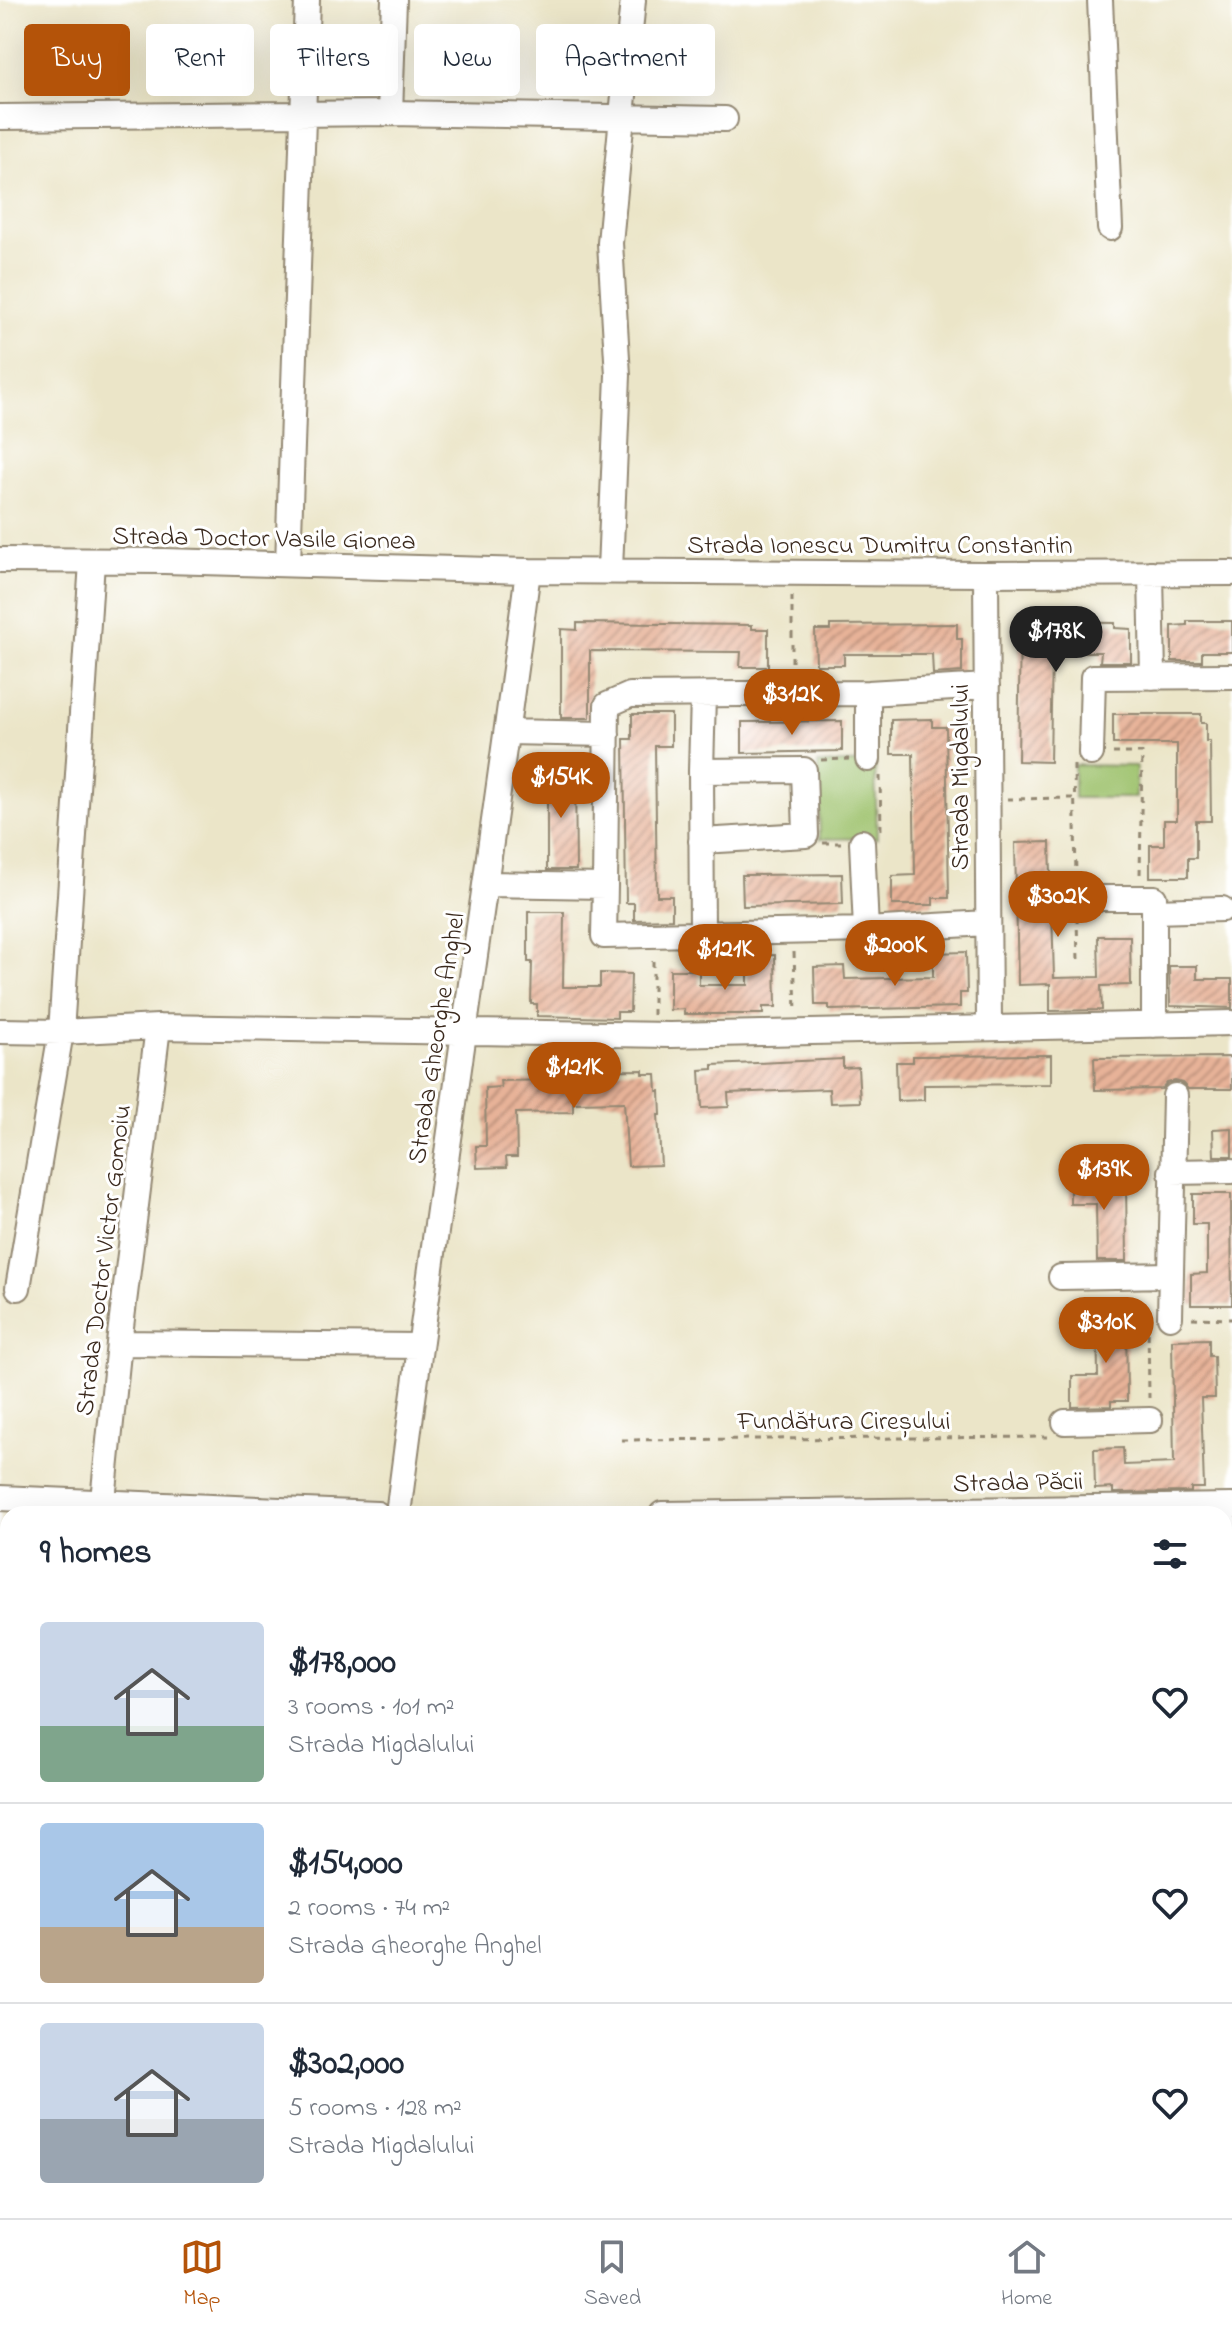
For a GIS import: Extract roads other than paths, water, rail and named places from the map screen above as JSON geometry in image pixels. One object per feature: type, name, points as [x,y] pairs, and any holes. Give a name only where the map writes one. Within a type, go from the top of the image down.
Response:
[{"type":"street","points":[[288,564],[307,0]]},
{"type":"street","points":[[390,113],[394,0]]},
{"type":"street","points":[[610,570],[618,375],[610,243],[633,0]]},
{"type":"street","points":[[1100,0],[1110,228]]},
{"type":"street","points":[[0,117],[390,113],[725,119]]},
{"type":"street","name":"Strada Doctor Vasile Gionea","points":[[0,560],[528,571]]},
{"type":"street","points":[[18,1288],[61,1032],[92,562]]},
{"type":"street","name":"Strada Ionescu Dumitru Constantin","points":[[528,571],[1232,573]]},
{"type":"street","name":"Strada Gheorghe Anghel","points":[[399,1506],[462,1031],[487,884],[528,571]]},
{"type":"street","points":[[1151,573],[1153,677]]},
{"type":"street","name":"Strada Migdalului","points":[[986,574],[989,1028]]},
{"type":"street","points":[[1091,753],[1093,677],[1232,676]]},
{"type":"street","points":[[987,686],[868,693],[630,695],[607,705],[604,936],[866,930],[987,923]]},
{"type":"street","points":[[868,693],[868,759]]},
{"type":"street","points":[[702,933],[703,695]]},
{"type":"street","points":[[507,732],[607,734]]},
{"type":"street","points":[[701,771],[804,770],[806,835],[701,841]]},
{"type":"street","points":[[862,842],[866,930]]},
{"type":"street","points":[[487,884],[605,886]]},
{"type":"street","points":[[1076,898],[1222,909]]},
{"type":"street","points":[[1147,904],[1154,1025]]},
{"type":"street","points":[[0,1031],[61,1032],[158,1027],[653,1035],[1232,1023]]},
{"type":"street","name":"Strada Doctor Victor Gomoiu","points":[[103,1500],[158,1027]]},
{"type":"street","points":[[1170,1317],[1175,1096]]},
{"type":"street","points":[[1171,1172],[1232,1171]]},
{"type":"street","points":[[1061,1277],[1170,1275]]},
{"type":"street","points":[[119,1343],[419,1346]]},
{"type":"street","points":[[1058,1430],[1150,1420]]},
{"type":"street","points":[[0,1498],[220,1506]]}]
